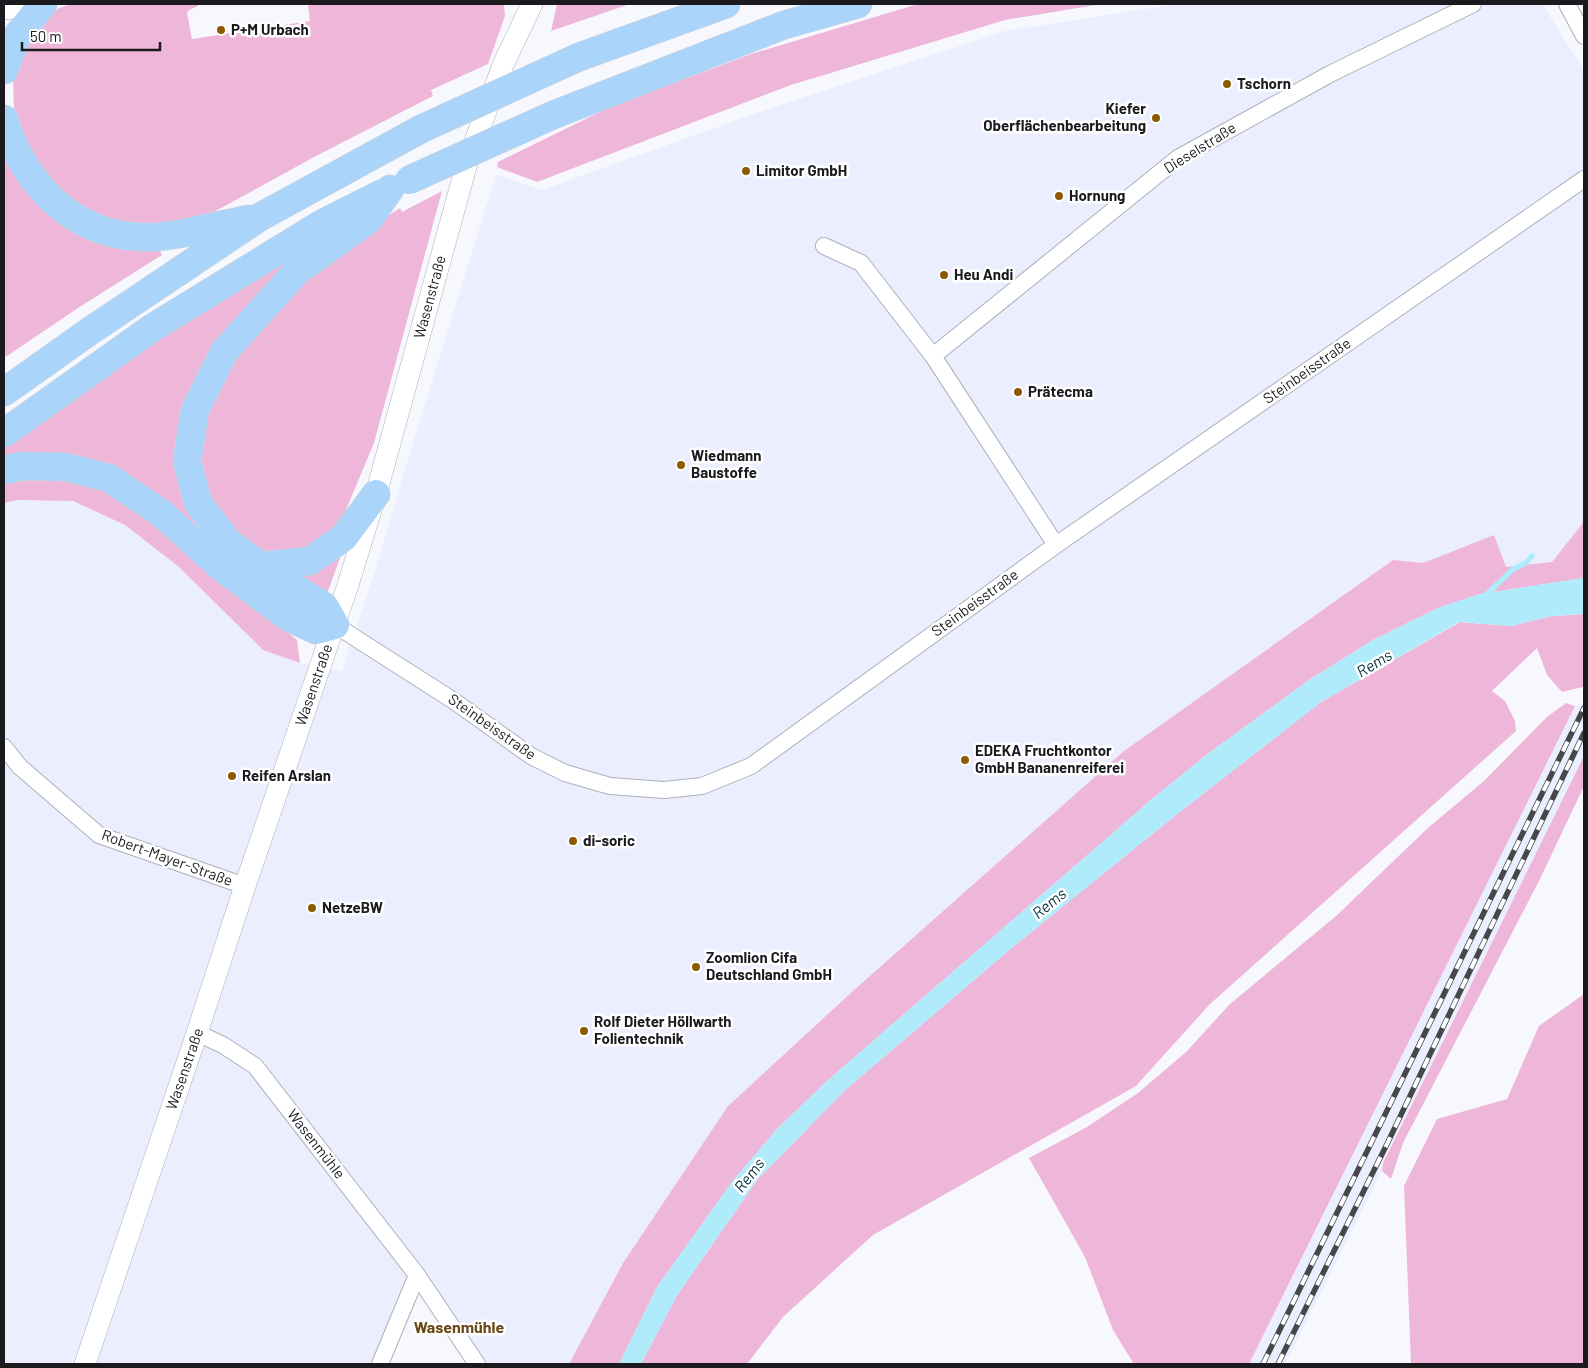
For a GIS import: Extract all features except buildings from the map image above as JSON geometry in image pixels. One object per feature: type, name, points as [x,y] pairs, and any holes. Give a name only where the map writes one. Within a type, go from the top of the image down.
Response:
[{"type":"highway","points":[[4,70],[17,36],[43,4]]},
{"type":"highway","points":[[4,392],[90,331],[260,217],[421,129],[579,57],[726,4]]},
{"type":"highway","points":[[4,433],[152,328],[324,223],[399,185],[553,115],[784,25],[858,4]]},
{"type":"highway","points":[[4,119],[11,141],[35,181],[65,211],[100,230],[140,238],[176,235],[260,217]]},
{"type":"highway","points":[[4,470],[22,466],[66,467],[109,478],[161,513],[221,567],[288,617],[316,630],[335,625],[325,607],[261,566],[228,542],[198,503],[187,461],[194,410],[224,352],[298,271],[368,220],[399,185]]},
{"type":"highway","points":[[261,566],[310,562],[344,537],[376,494]]},
{"type":"street","points":[[4,9],[22,4]]},
{"type":"street","name":"Wasenstraße","points":[[85,1364],[245,886],[335,625],[376,494],[467,164],[503,65],[532,4]]},
{"type":"street","name":"Dieselstraße","points":[[933,356],[1178,158],[1330,74],[1473,4]]},
{"type":"street","points":[[1567,4],[1584,36]]},
{"type":"street","name":"Steinbeisstraße","points":[[335,625],[454,701],[531,756],[565,773],[610,786],[664,790],[702,786],[751,766],[1056,545],[1584,179]]},
{"type":"street","points":[[824,246],[860,264],[933,356],[1056,545]]},
{"type":"street","name":"Robert-Mayer-Straße","points":[[4,747],[20,767],[99,835],[245,886]]},
{"type":"street","name":"Wasenmühle","points":[[197,1033],[223,1045],[255,1066],[418,1275],[477,1364]]},
{"type":"street","points":[[380,1364],[418,1275]]},
{"type":"shaded area","points":[[71,4],[199,4],[187,13],[192,39],[310,21],[308,4],[504,4],[505,16],[488,64],[431,90],[433,96],[316,156],[212,213],[183,224],[147,229],[102,222],[72,206],[22,147],[14,112],[13,76],[37,26],[59,8]]},
{"type":"shaded area","points":[[557,4],[630,4],[551,31]]},
{"type":"shaded area","points":[[918,4],[1102,4],[1005,20],[791,85],[537,182],[497,167],[498,162],[608,108],[751,54]]},
{"type":"shaded area","points":[[1178,4],[1542,4],[1584,70],[1584,514],[1582,524],[1552,562],[1506,567],[1494,535],[1423,563],[1392,560],[1124,751],[853,991],[728,1106],[623,1263],[569,1364],[480,1364],[407,1278],[373,1364],[4,1364],[4,503],[17,500],[73,501],[125,525],[179,567],[263,650],[300,663],[342,671],[377,565],[496,175],[542,190],[751,115],[1005,31]]},
{"type":"shaded area","points":[[4,149],[21,179],[159,248],[162,255],[81,306],[4,358]]},
{"type":"shaded area","points":[[442,191],[374,443],[341,522],[319,544],[295,553],[269,555],[245,546],[208,503],[196,437],[224,361],[341,246],[400,208],[402,212]]},
{"type":"shaded area","points":[[283,262],[286,269],[232,323],[203,364],[185,409],[181,481],[308,604],[298,609],[153,496],[4,456],[4,443],[89,383]]},
{"type":"shaded area","points":[[4,476],[89,479],[143,509],[297,640],[300,663],[263,650],[179,567],[125,525],[73,501],[17,500],[4,503]]},
{"type":"shaded area","points":[[1584,514],[1584,578],[1480,594],[1438,608],[1373,640],[1309,680],[1205,756],[1152,799],[827,1081],[777,1129],[732,1182],[657,1287],[619,1364],[569,1364],[623,1263],[728,1106],[853,991],[1124,751],[1393,560],[1423,563],[1494,535],[1506,567],[1552,562],[1582,524]]},
{"type":"shaded area","points":[[344,547],[327,594],[289,571]]},
{"type":"shaded area","points":[[1584,614],[1583,687],[1562,692],[1547,675],[1537,648],[1492,691],[1505,701],[1515,721],[1516,731],[1209,1005],[1136,1086],[873,1235],[783,1317],[747,1364],[641,1364],[676,1297],[757,1180],[845,1090],[1014,946],[1172,818],[1321,702],[1460,622],[1511,626],[1552,616]]},
{"type":"shaded area","points":[[1566,703],[1575,706],[1249,1364],[1134,1364],[1113,1330],[1085,1257],[1029,1158],[1087,1127],[1138,1093],[1186,1052],[1230,1004],[1336,916],[1429,827],[1484,781],[1547,717]]},
{"type":"shaded area","points":[[1584,704],[1584,756],[1383,1162],[1382,1171],[1285,1364],[1249,1364],[1575,706]]},
{"type":"shaded area","points":[[1584,756],[1584,786],[1540,879],[1403,1143],[1391,1179],[1382,1171],[1383,1163]]},
{"type":"shaded area","points":[[1584,994],[1584,1364],[1411,1364],[1404,1186],[1437,1119],[1507,1099],[1539,1026]]},
{"type":"water","name":"Rems","points":[[1584,578],[1584,614],[1552,616],[1511,626],[1459,622],[1321,702],[1172,818],[1014,946],[845,1090],[757,1180],[676,1297],[641,1364],[619,1364],[657,1287],[732,1182],[777,1129],[827,1081],[1152,799],[1205,756],[1309,680],[1373,640],[1438,608],[1480,594]]},
{"type":"waterway","points":[[1483,598],[1512,570],[1527,562],[1532,556]]},
{"type":"railway","points":[[1263,1364],[1584,708]]},
{"type":"railway","points":[[1278,1364],[1387,1144],[1584,733]]},
{"type":"place","name":"P+M Urbach","points":[[221,30]]},
{"type":"place","name":"Tschorn","points":[[1227,84]]},
{"type":"place","name":"Kiefer Oberflächenbearbeitung","points":[[1156,118]]},
{"type":"place","name":"Limitor GmbH","points":[[746,171]]},
{"type":"place","name":"Hornung","points":[[1059,196]]},
{"type":"place","name":"Heu Andi","points":[[944,275]]},
{"type":"place","name":"Prätecma","points":[[1018,392]]},
{"type":"place","name":"Wiedmann Baustoffe","points":[[681,465]]},
{"type":"place","name":"EDEKA Fruchtkontor GmbH Bananenreiferei","points":[[965,760]]},
{"type":"place","name":"Reifen Arslan","points":[[232,776]]},
{"type":"place","name":"di-soric","points":[[573,841]]},
{"type":"place","name":"NetzeBW","points":[[312,908]]},
{"type":"place","name":"Zoomlion Cifa Deutschland GmbH","points":[[696,967]]},
{"type":"place","name":"Rolf Dieter Höllwarth Folientechnik","points":[[584,1031]]},
{"type":"district","name":"Wasenmühle","points":[[459,1327]]}]
